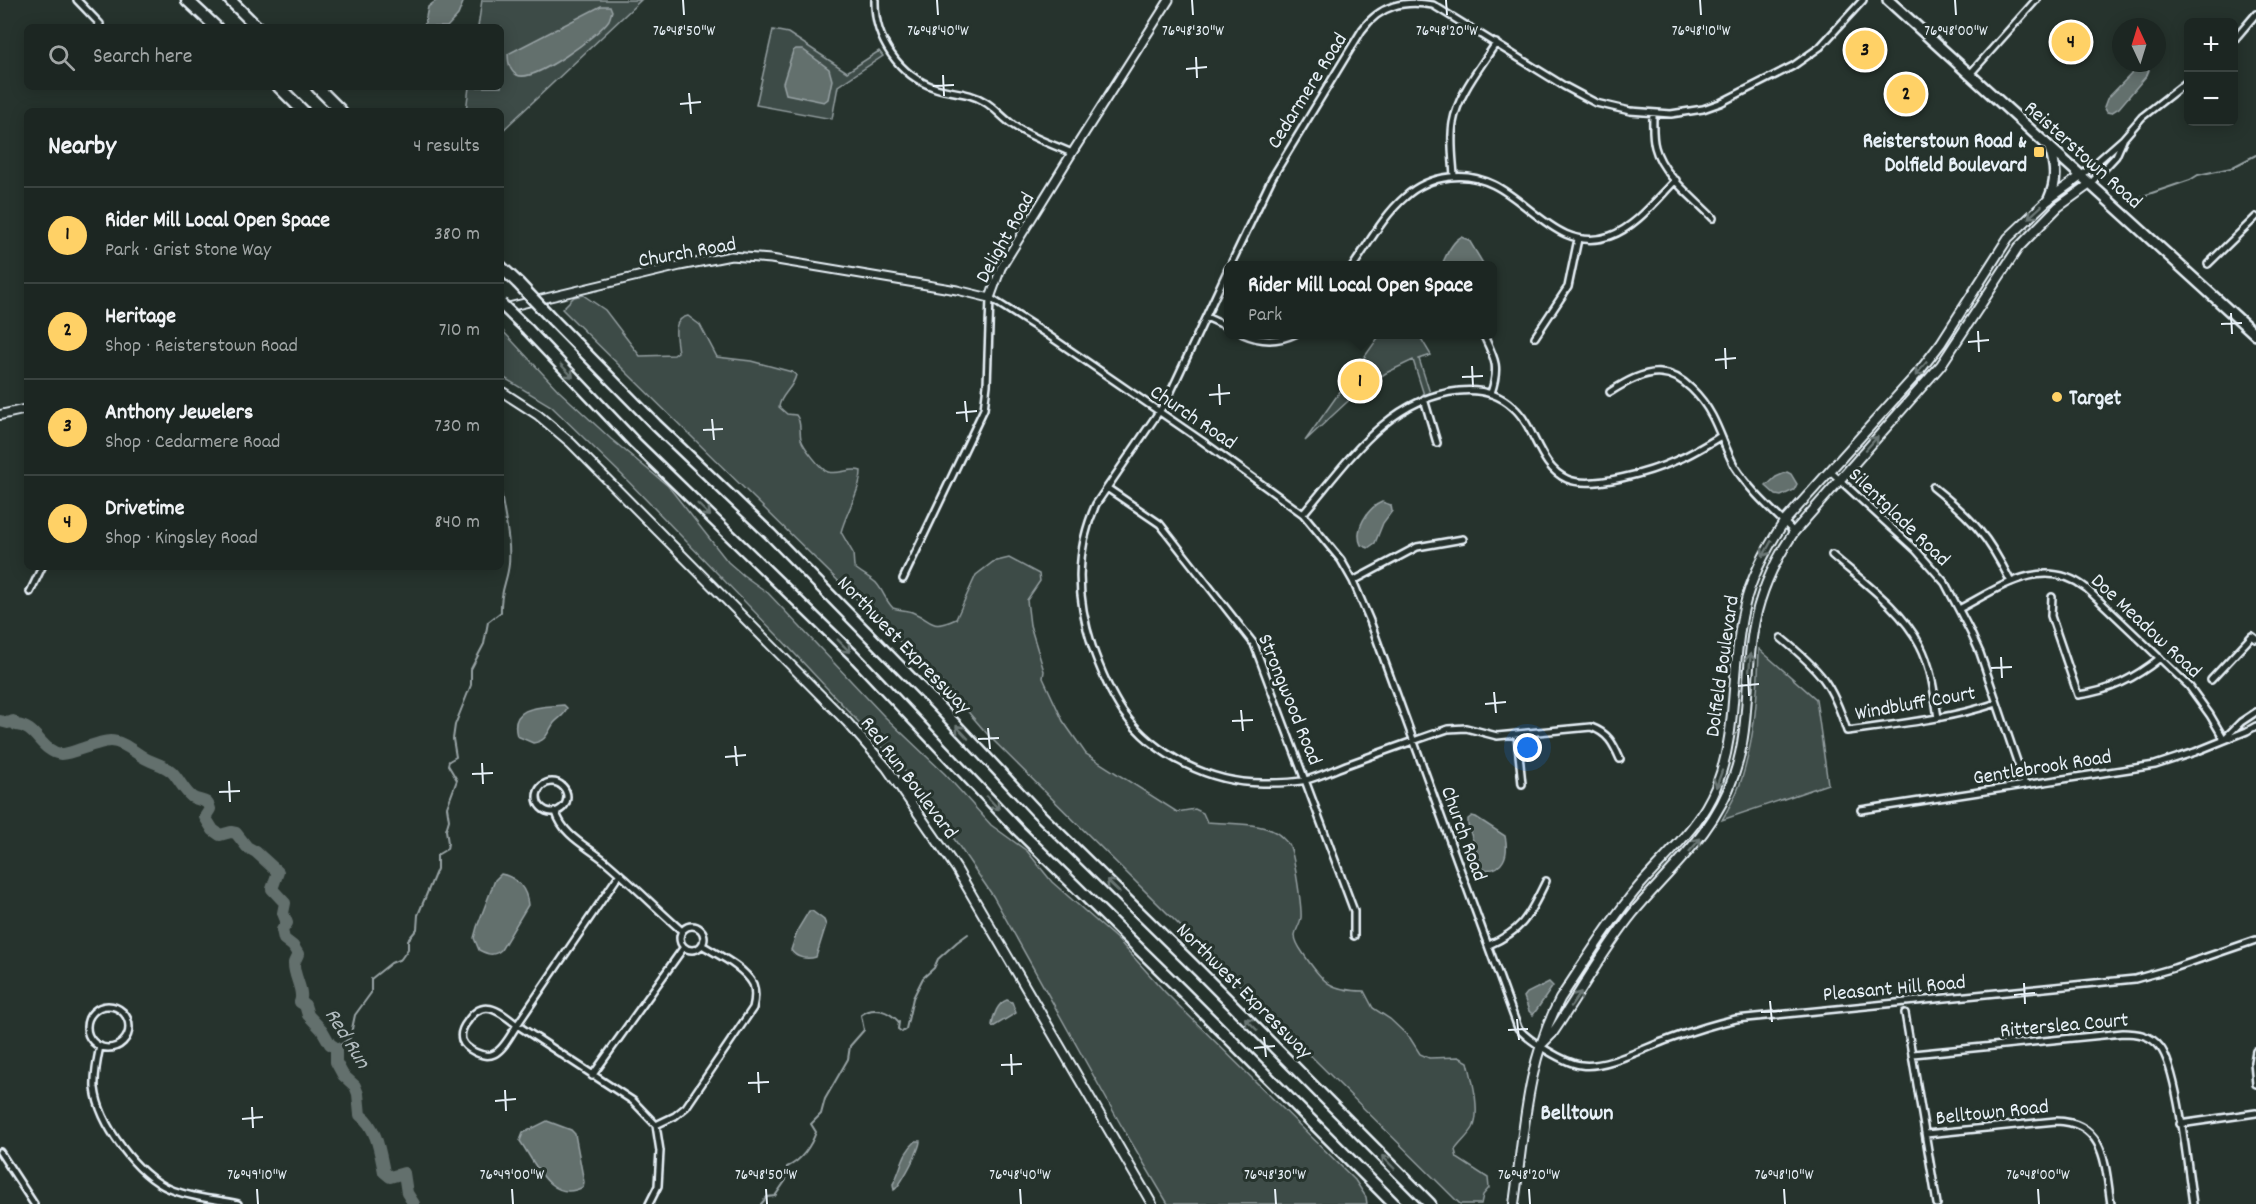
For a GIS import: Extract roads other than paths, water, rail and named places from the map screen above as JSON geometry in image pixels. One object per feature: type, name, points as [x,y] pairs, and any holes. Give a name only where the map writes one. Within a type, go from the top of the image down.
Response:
[{"type":"highway","points":[[188,0],[215,24]]},
{"type":"highway","points":[[194,0],[215,24]]},
{"type":"highway","points":[[230,0],[253,24]]},
{"type":"highway","points":[[282,90],[300,108]]},
{"type":"highway","points":[[320,90],[339,108]]},
{"type":"highway","name":"Northwest Expressway","points":[[504,270],[656,425],[770,534],[936,704],[1036,811],[1191,963],[1430,1204]]},
{"type":"highway","points":[[504,307],[635,443],[853,655],[1018,830],[1394,1204]]},
{"type":"main road","name":"Reisterstown Road","points":[[1888,0],[2256,335]]},
{"type":"main road","points":[[2049,147],[2055,163],[2056,179],[2049,199]]},
{"type":"main road","name":"Dolfield Boulevard","points":[[1514,1204],[1528,1090],[1548,1023],[1560,999],[1606,929],[1638,888],[1687,834],[1711,798],[1728,747],[1744,607],[1760,561],[1784,522],[1918,373],[1941,343],[2008,238],[2049,199],[2081,176]]},
{"type":"main road","name":"Dolfield Boulevard","points":[[1541,1045],[1552,1034],[1632,915],[1696,844],[1713,820],[1725,796],[1735,774],[1741,749],[1752,633],[1757,609],[1771,569],[1794,531],[1941,366],[2018,248],[2058,207],[2090,184]]},
{"type":"main road","name":"Red Run Boulevard","points":[[504,394],[538,415],[571,443],[847,722],[887,768],[956,867],[1152,1204]]},
{"type":"main road","points":[[0,415],[24,410]]},
{"type":"street","points":[[77,0],[100,24]]},
{"type":"street","points":[[875,0],[877,23],[882,37],[897,63],[921,82],[979,99],[1029,135],[1071,153]]},
{"type":"street","name":"Delight Road","points":[[903,579],[984,409],[990,298],[1002,268],[1071,153],[1169,0]]},
{"type":"street","name":"Cedarmere Road","points":[[1232,261],[1272,178],[1362,30],[1385,8],[1407,0],[1433,4],[1564,86],[1596,103],[1653,114],[1687,112],[1720,103],[1793,66],[1820,47],[1863,0]]},
{"type":"street","points":[[1970,74],[2036,0]]},
{"type":"street","points":[[2238,35],[2256,14]]},
{"type":"street","points":[[1454,176],[1452,134],[1455,115],[1464,95],[1496,44]]},
{"type":"street","points":[[2081,176],[2123,139],[2142,117],[2184,84]]},
{"type":"street","points":[[1653,114],[1655,148],[1661,161],[1713,218]]},
{"type":"street","points":[[2090,184],[2116,156],[2123,139]]},
{"type":"street","points":[[1356,261],[1394,207],[1430,181],[1454,176],[1478,178],[1496,185],[1556,230],[1578,239],[1602,238],[1618,232],[1635,220],[1676,180]]},
{"type":"street","points":[[2208,264],[2256,217]]},
{"type":"street","points":[[1535,338],[1568,287],[1578,239]]},
{"type":"street","name":"Church Road","points":[[504,308],[697,262],[738,256],[849,272],[990,298],[1248,472],[1303,514],[1326,539],[1353,581],[1370,621],[1518,1028],[1530,1040],[1541,1045]]},
{"type":"street","name":"Cedarmere Road","points":[[1224,278],[1167,400],[1096,504],[1086,531],[1079,580],[1083,614],[1099,666],[1125,714],[1137,728],[1176,759],[1224,778],[1264,783],[1306,780],[1413,741],[1457,728],[1497,736],[1591,727],[1601,730],[1609,737],[1620,759]]},
{"type":"street","points":[[1206,317],[1224,325]]},
{"type":"street","points":[[1259,339],[1265,341],[1282,339]]},
{"type":"street","points":[[1485,339],[1496,362],[1496,378],[1491,393]]},
{"type":"street","points":[[1610,392],[1630,381],[1653,373],[1670,375],[1682,381],[1713,417],[1742,477],[1794,531]]},
{"type":"street","points":[[1303,514],[1375,431],[1394,416],[1424,399],[1452,392],[1468,390],[1491,393],[1505,400],[1525,421],[1553,470],[1577,482],[1597,481],[1654,469],[1680,459],[1721,436]]},
{"type":"street","points":[[1424,399],[1437,443]]},
{"type":"street","name":"Silentglade Road","points":[[1830,471],[1932,566],[1959,609],[1977,646],[2025,785]]},
{"type":"street","points":[[1933,487],[1963,511],[1985,536],[2011,582]]},
{"type":"street","name":"Strongwood Road","points":[[1107,488],[1160,524],[1248,635],[1260,656],[1354,911],[1354,936]]},
{"type":"street","points":[[1353,581],[1417,547],[1463,539]]},
{"type":"street","points":[[1832,555],[1888,604],[1914,636],[1928,666],[1938,718]]},
{"type":"street","points":[[30,592],[41,570]]},
{"type":"street","name":"Doe Meadow Road","points":[[1959,609],[2011,582],[2041,574],[2070,578],[2086,588],[2179,675],[2199,699],[2224,739]]},
{"type":"street","points":[[2052,597],[2051,616],[2078,695],[2094,693],[2119,684],[2135,676],[2160,658]]},
{"type":"street","points":[[2211,680],[2252,636],[2256,639]]},
{"type":"street","name":"Windbluff Court","points":[[1781,638],[1810,662],[1829,684],[1847,731],[1938,718],[1974,711],[1997,703]]},
{"type":"street","name":"Gentlebrook Road","points":[[2224,739],[2241,722],[2256,712]]},
{"type":"street","name":"Gentlebrook Road","points":[[1862,810],[2155,765],[2195,752],[2256,726]]},
{"type":"street","points":[[1517,735],[1522,784]]},
{"type":"street","points":[[557,782],[567,792],[567,802],[556,812],[546,811],[537,799],[539,789],[547,783],[557,782]]},
{"type":"street","points":[[556,812],[567,832],[682,932]]},
{"type":"street","points":[[619,875],[517,1025],[494,1054],[484,1056],[463,1041],[463,1027],[473,1012],[482,1008],[495,1010],[517,1025],[592,1076],[633,1101],[656,1125],[660,1151],[657,1186],[649,1204]]},
{"type":"street","points":[[1489,945],[1506,937],[1525,922],[1546,881]]},
{"type":"street","points":[[687,927],[699,928],[704,936],[702,945],[696,949],[684,947],[681,939],[682,932],[687,927]]},
{"type":"street","name":"Pleasant Hill Road","points":[[1541,1045],[1574,1064],[1592,1065],[1614,1060],[1702,1028],[1737,1019],[2135,979],[2256,940]]},
{"type":"street","points":[[656,1125],[675,1116],[686,1107],[753,1008],[754,986],[746,974],[702,945]]},
{"type":"street","points":[[592,1076],[684,947]]},
{"type":"street","points":[[101,1007],[116,1007],[122,1010],[129,1022],[127,1037],[116,1047],[100,1047],[87,1031],[88,1019],[101,1007]]},
{"type":"street","points":[[1905,1013],[1937,1204]]},
{"type":"street","name":"Ritterslea Court","points":[[1913,1054],[2123,1033],[2141,1035],[2155,1042],[2169,1062],[2193,1204]]},
{"type":"street","points":[[100,1047],[95,1080],[98,1101],[107,1124],[135,1162],[147,1175],[168,1189],[192,1196],[238,1204]]},
{"type":"street","points":[[2256,1051],[2254,1062],[2256,1084]]},
{"type":"street","points":[[2180,1124],[2256,1113]]},
{"type":"street","name":"Belltown Road","points":[[1926,1134],[2056,1121],[2076,1123],[2099,1143],[2111,1204]]},
{"type":"street","points":[[0,1152],[34,1204]]},
{"type":"waterway","points":[[2140,197],[2190,180],[2198,175],[2231,168],[2256,155]]},
{"type":"waterway","points":[[336,1048],[350,1038],[355,1015],[371,993],[371,979],[391,963],[401,959],[408,949],[408,940],[417,929],[418,915],[437,869],[437,855],[447,849],[446,830],[449,820],[447,807],[457,780],[448,765],[449,761],[456,757],[453,739],[455,725],[471,685],[471,669],[484,644],[488,622],[501,612],[508,571],[509,546],[504,510]]},
{"type":"waterway","name":"Red Run","points":[[0,721],[8,723],[13,721],[16,725],[23,726],[48,748],[61,754],[110,741],[123,744],[172,772],[186,792],[207,803],[210,809],[205,817],[213,830],[220,835],[236,833],[247,847],[278,872],[272,889],[285,903],[283,913],[287,923],[282,930],[284,939],[293,946],[298,954],[294,968],[301,993],[300,1002],[305,1005],[308,1015],[322,1030],[330,1044],[336,1048],[336,1062],[343,1075],[355,1086],[360,1115],[374,1133],[384,1172],[390,1177],[404,1173],[407,1193],[414,1204]]},
{"type":"waterway","points":[[761,1204],[767,1197],[775,1196],[786,1180],[787,1167],[801,1157],[811,1143],[816,1132],[811,1124],[821,1114],[825,1099],[848,1059],[850,1046],[864,1030],[861,1015],[871,1010],[881,1011],[891,1015],[899,1022],[898,1029],[902,1032],[906,1029],[913,998],[923,978],[934,968],[938,959],[968,934]]},
{"type":"place","name":"Drivetime","points":[[2071,42]]},
{"type":"place","name":"Anthony Jewelers","points":[[1865,50]]},
{"type":"place","name":"Heritage","points":[[1906,94]]},
{"type":"place","name":"Reisterstown Road & Dolfield Boulevard","points":[[2039,152]]},
{"type":"place","name":"Rider Mill Local Open Space","points":[[1360,381]]},
{"type":"place","name":"Target","points":[[2057,397]]},
{"type":"district","name":"Belltown","points":[[1577,1111]]}]
